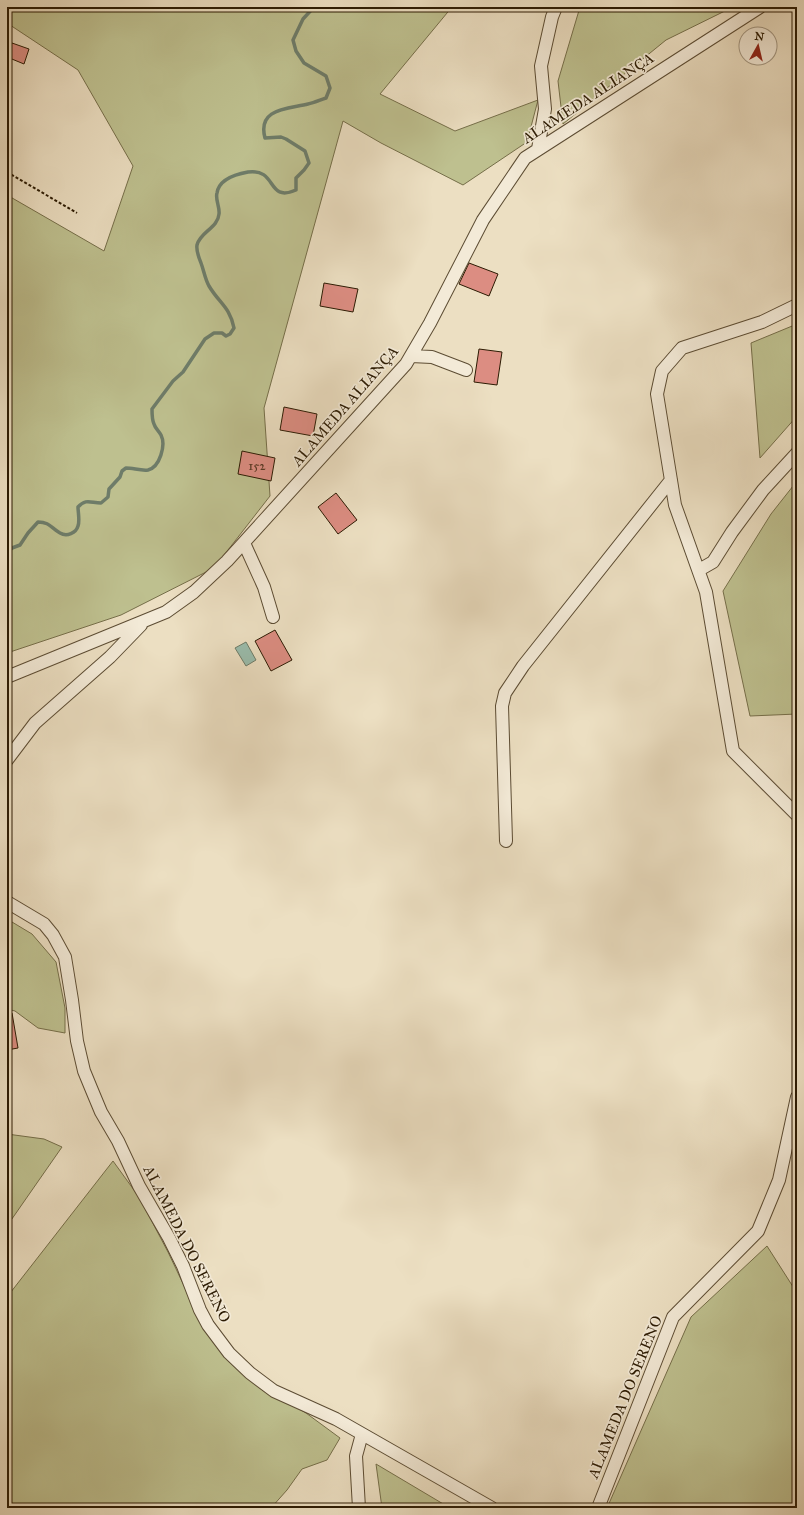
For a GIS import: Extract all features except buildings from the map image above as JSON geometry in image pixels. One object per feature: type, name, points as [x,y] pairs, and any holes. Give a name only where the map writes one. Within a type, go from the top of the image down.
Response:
[{"type":"street","points":[[538,149],[545,109],[542,66],[552,17],[556,7]]},
{"type":"street","name":"ALAMEDA ALIANÇA","points":[[7,677],[166,612],[189,596],[244,543],[406,364],[430,323],[464,254],[490,209],[525,158],[760,7]]},
{"type":"street","points":[[797,305],[762,322],[682,348],[662,371],[657,394],[675,504],[706,592],[733,751],[797,815]]},
{"type":"street","points":[[411,356],[432,357],[466,370]]},
{"type":"street","points":[[699,570],[712,562],[763,490],[797,453]]},
{"type":"street","points":[[506,841],[502,706],[505,693],[523,666],[671,480]]},
{"type":"street","points":[[244,543],[264,588],[273,617]]},
{"type":"street","points":[[7,760],[35,723],[110,657],[145,621]]},
{"type":"street","name":"ALAMEDA DO SERENO","points":[[7,902],[44,924],[53,935],[64,957],[72,1000],[77,1041],[84,1071],[101,1112],[118,1142],[139,1186],[173,1245],[200,1310],[208,1325],[229,1353],[250,1373],[274,1391],[309,1406],[362,1434],[492,1508]]},
{"type":"street","name":"ALAMEDA DO SERENO","points":[[598,1508],[673,1317],[758,1231],[779,1180],[797,1097]]},
{"type":"street","points":[[359,1508],[356,1456],[362,1434]]},
{"type":"path","points":[[7,172],[77,213]]},
{"type":"green space","points":[[7,7],[452,7],[380,94],[455,131],[538,100],[527,142],[463,185],[381,143],[343,121],[264,408],[270,496],[214,568],[121,615],[7,653],[7,195],[104,251],[133,166],[78,70],[7,23]]},
{"type":"green space","points":[[580,7],[733,7],[666,40],[563,124],[558,81]]},
{"type":"green space","points":[[797,324],[797,416],[760,458],[751,343]]},
{"type":"green space","points":[[797,481],[797,714],[750,716],[723,591],[771,514]]},
{"type":"green space","points":[[7,919],[32,934],[56,962],[65,1008],[65,1033],[38,1028],[15,1011],[7,1009]]},
{"type":"green space","points":[[7,1134],[44,1139],[62,1147],[7,1226]]},
{"type":"green space","points":[[113,1161],[139,1197],[168,1252],[206,1332],[246,1377],[306,1413],[340,1438],[327,1460],[302,1469],[287,1490],[271,1508],[7,1508],[7,1297]]},
{"type":"green space","points":[[767,1246],[797,1293],[797,1508],[607,1508],[691,1317]]},
{"type":"green space","points":[[376,1464],[450,1508],[382,1508]]},
{"type":"shaded area","points":[[246,642],[256,660],[246,666],[235,648]]},
{"type":"waterway","points":[[7,553],[12,548],[20,545],[38,522],[48,524],[65,535],[73,532],[79,524],[78,507],[81,504],[86,502],[101,503],[108,497],[109,489],[120,477],[122,471],[126,468],[148,470],[156,465],[161,455],[163,444],[161,435],[153,422],[152,409],[173,381],[183,372],[205,339],[214,333],[222,333],[226,336],[230,334],[234,328],[230,315],[208,283],[198,254],[197,245],[218,219],[218,188],[229,178],[248,172],[257,172],[264,175],[280,192],[287,193],[296,190],[296,178],[309,163],[305,151],[281,137],[265,138],[264,128],[270,115],[276,112],[283,109],[310,104],[326,98],[330,88],[326,76],[304,63],[296,51],[293,40],[303,19],[314,7]]}]
